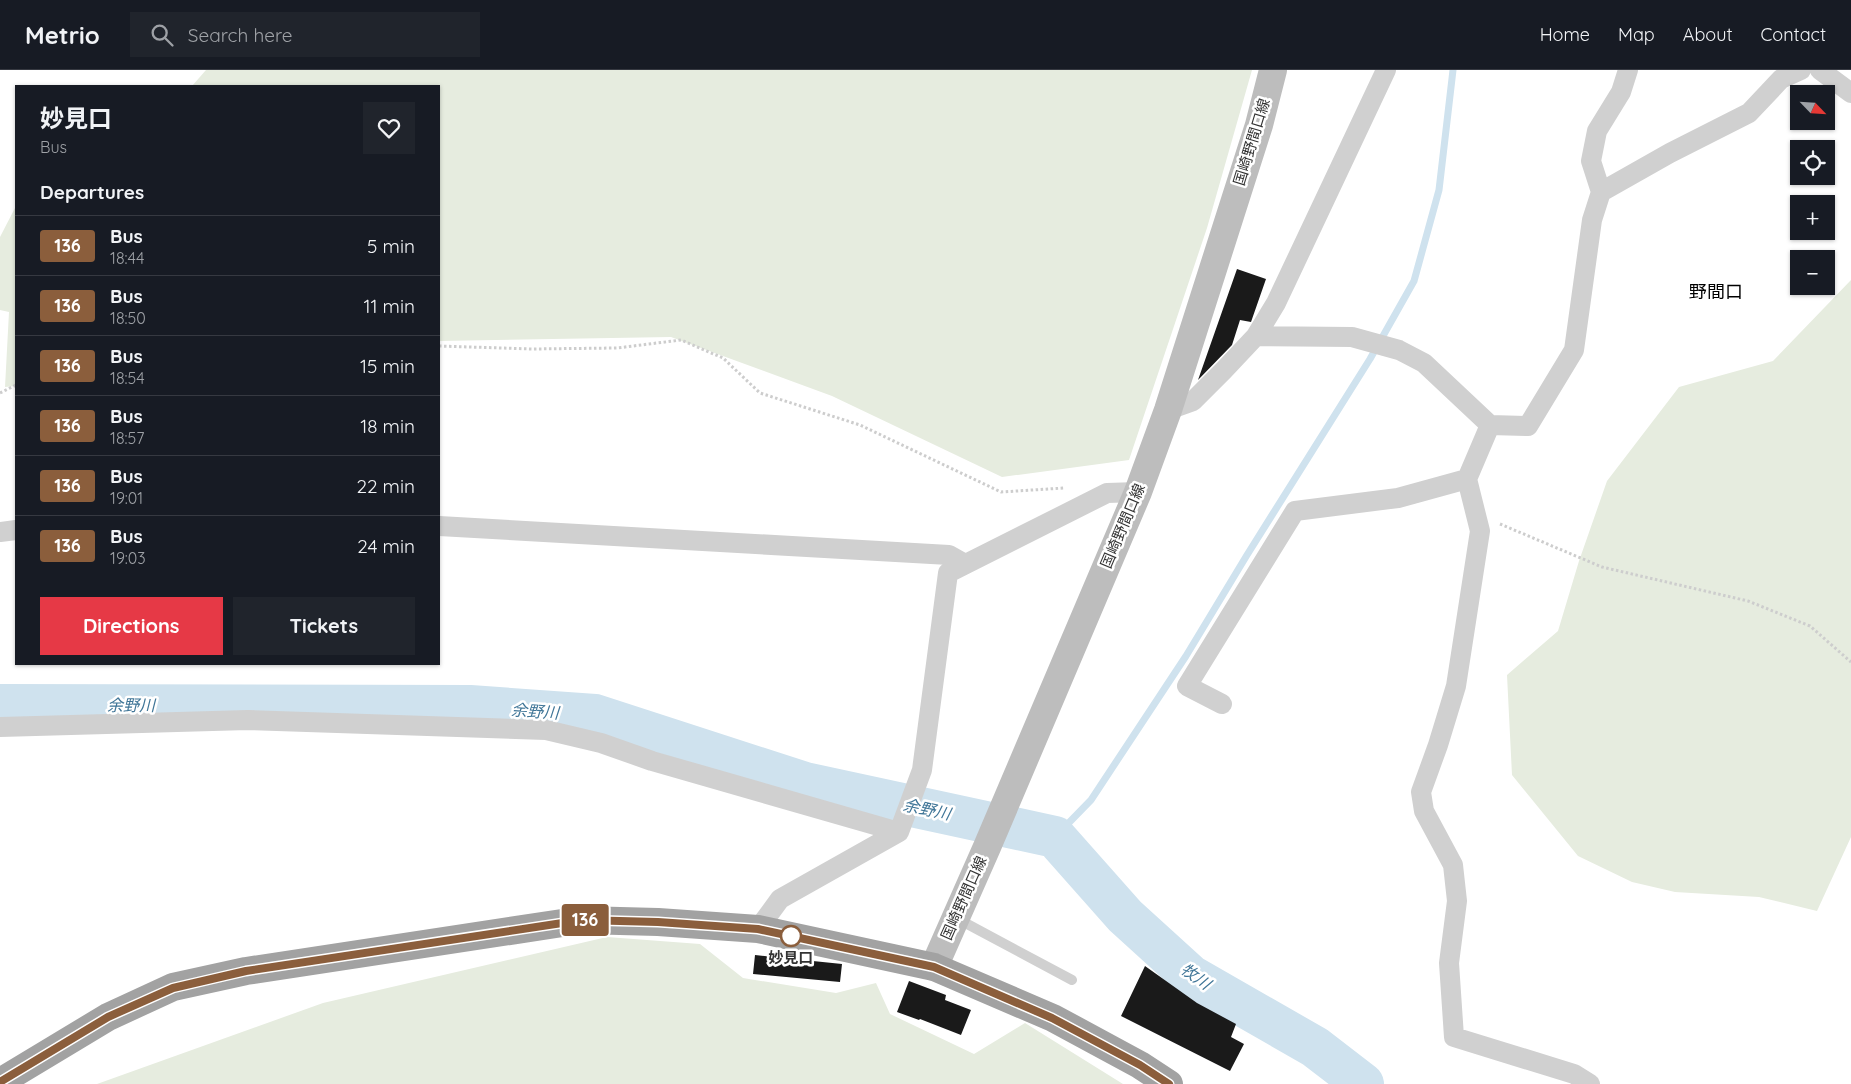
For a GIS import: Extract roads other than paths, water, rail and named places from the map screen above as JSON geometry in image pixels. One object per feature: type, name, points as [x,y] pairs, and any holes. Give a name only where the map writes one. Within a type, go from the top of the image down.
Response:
[{"type":"highway","points":[[0,1082],[108,1017],[173,988],[246,971],[582,920],[658,922],[758,929],[934,967],[1052,1018],[1140,1065],[1169,1084]]},
{"type":"main road","name":"国崎野間口線","points":[[934,967],[1138,492],[1168,410],[1259,124],[1273,70]]},
{"type":"street","points":[[1168,410],[1193,401],[1256,336],[1276,304],[1386,70]]},
{"type":"street","points":[[1256,336],[1352,337],[1399,350],[1424,363],[1490,425],[1528,426],[1574,350],[1592,220],[1601,192],[1591,161],[1597,131],[1621,92],[1628,70]]},
{"type":"street","points":[[1601,192],[1670,153],[1749,113],[1781,79],[1801,70]]},
{"type":"street","points":[[1820,70],[1851,93]]},
{"type":"street","points":[[1490,425],[1466,479],[1480,531],[1456,686],[1421,792],[1424,811],[1453,865],[1458,901],[1450,964],[1454,1036],[1574,1074],[1590,1084]]},
{"type":"street","points":[[1222,704],[1187,686],[1295,511],[1398,498],[1466,479]]},
{"type":"street","points":[[758,929],[780,899],[899,832],[922,770],[948,573],[1107,493],[1138,492]]},
{"type":"street","points":[[440,526],[949,555],[965,564]]},
{"type":"street","points":[[0,532],[15,530]]},
{"type":"street","points":[[0,727],[248,720],[546,730],[600,743],[652,761],[899,832]]},
{"type":"lane","points":[[955,918],[1072,980]]},
{"type":"waterway","points":[[1055,837],[1091,800],[1186,656],[1370,359],[1414,281],[1439,190],[1453,70]]},
{"type":"waterway","name":"余野川","points":[[0,705],[470,706],[595,715],[805,783],[1055,837],[1125,916],[1191,976],[1315,1047],[1363,1084]]},
{"type":"place","name":"妙見口","points":[[791,936]]},
{"type":"district","name":"野間口","points":[[1716,292]]},
{"type":"water label","name":"牧川","points":[[1196,976]]}]
